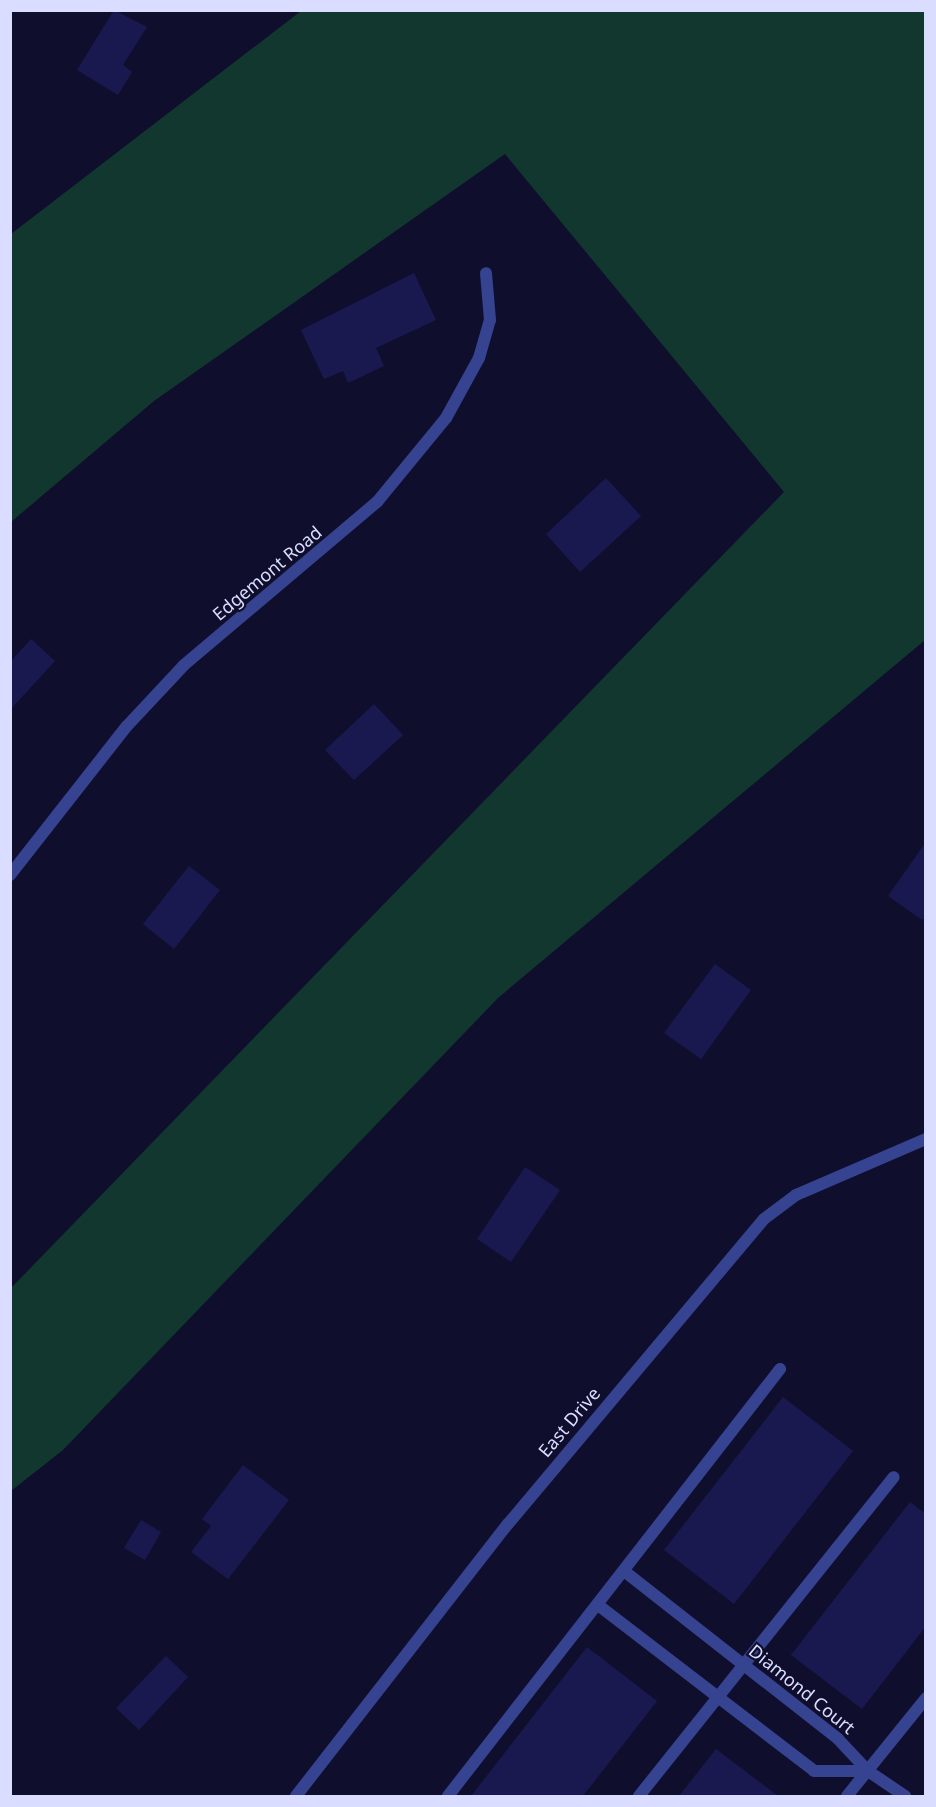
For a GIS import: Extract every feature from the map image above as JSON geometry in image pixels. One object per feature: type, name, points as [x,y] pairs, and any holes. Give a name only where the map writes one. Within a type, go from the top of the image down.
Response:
[{"type":"street","name":"Edgemont Road","points":[[10,875],[127,726],[184,665],[377,502],[446,418],[479,358],[490,320],[486,273]]},
{"type":"street","name":"East Drive","points":[[296,1797],[508,1524],[764,1219],[796,1195],[926,1139]]},
{"type":"street","points":[[448,1797],[780,1369]]},
{"type":"street","points":[[639,1797],[894,1477]]},
{"type":"street","name":"Diamond Court","points":[[624,1571],[838,1739],[868,1771],[905,1797]]},
{"type":"street","points":[[598,1605],[813,1772],[868,1771]]},
{"type":"street","points":[[847,1797],[926,1698]]},
{"type":"green space","points":[[301,11],[925,11],[925,640],[498,998],[63,1450],[11,1491],[11,1288],[784,492],[505,154],[154,401],[11,522],[11,234]]},
{"type":"building","points":[[114,10],[147,27],[123,65],[132,72],[118,95],[77,70]]},
{"type":"building","points":[[414,273],[436,320],[376,348],[384,366],[348,383],[343,371],[324,379],[301,330]]},
{"type":"building","points":[[606,478],[641,516],[580,572],[546,534]]},
{"type":"building","points":[[31,639],[55,661],[10,710],[10,662]]},
{"type":"building","points":[[374,704],[403,735],[354,780],[325,750]]},
{"type":"building","points":[[926,842],[926,916],[922,920],[888,896]]},
{"type":"building","points":[[189,866],[220,890],[174,949],[143,924]]},
{"type":"building","points":[[715,964],[751,990],[701,1059],[664,1033]]},
{"type":"building","points":[[525,1167],[560,1190],[511,1262],[477,1239]]},
{"type":"building","points":[[783,1397],[853,1451],[734,1604],[664,1550]]},
{"type":"building","points":[[243,1465],[289,1500],[228,1579],[191,1552],[211,1526],[202,1519]]},
{"type":"building","points":[[910,1502],[926,1514],[926,1626],[862,1709],[791,1655]]},
{"type":"building","points":[[141,1520],[161,1532],[145,1560],[124,1548]]},
{"type":"building","points":[[587,1647],[657,1701],[583,1796],[471,1796]]},
{"type":"building","points":[[166,1656],[188,1677],[139,1730],[116,1708]]},
{"type":"building","points":[[716,1749],[778,1796],[679,1796]]}]
